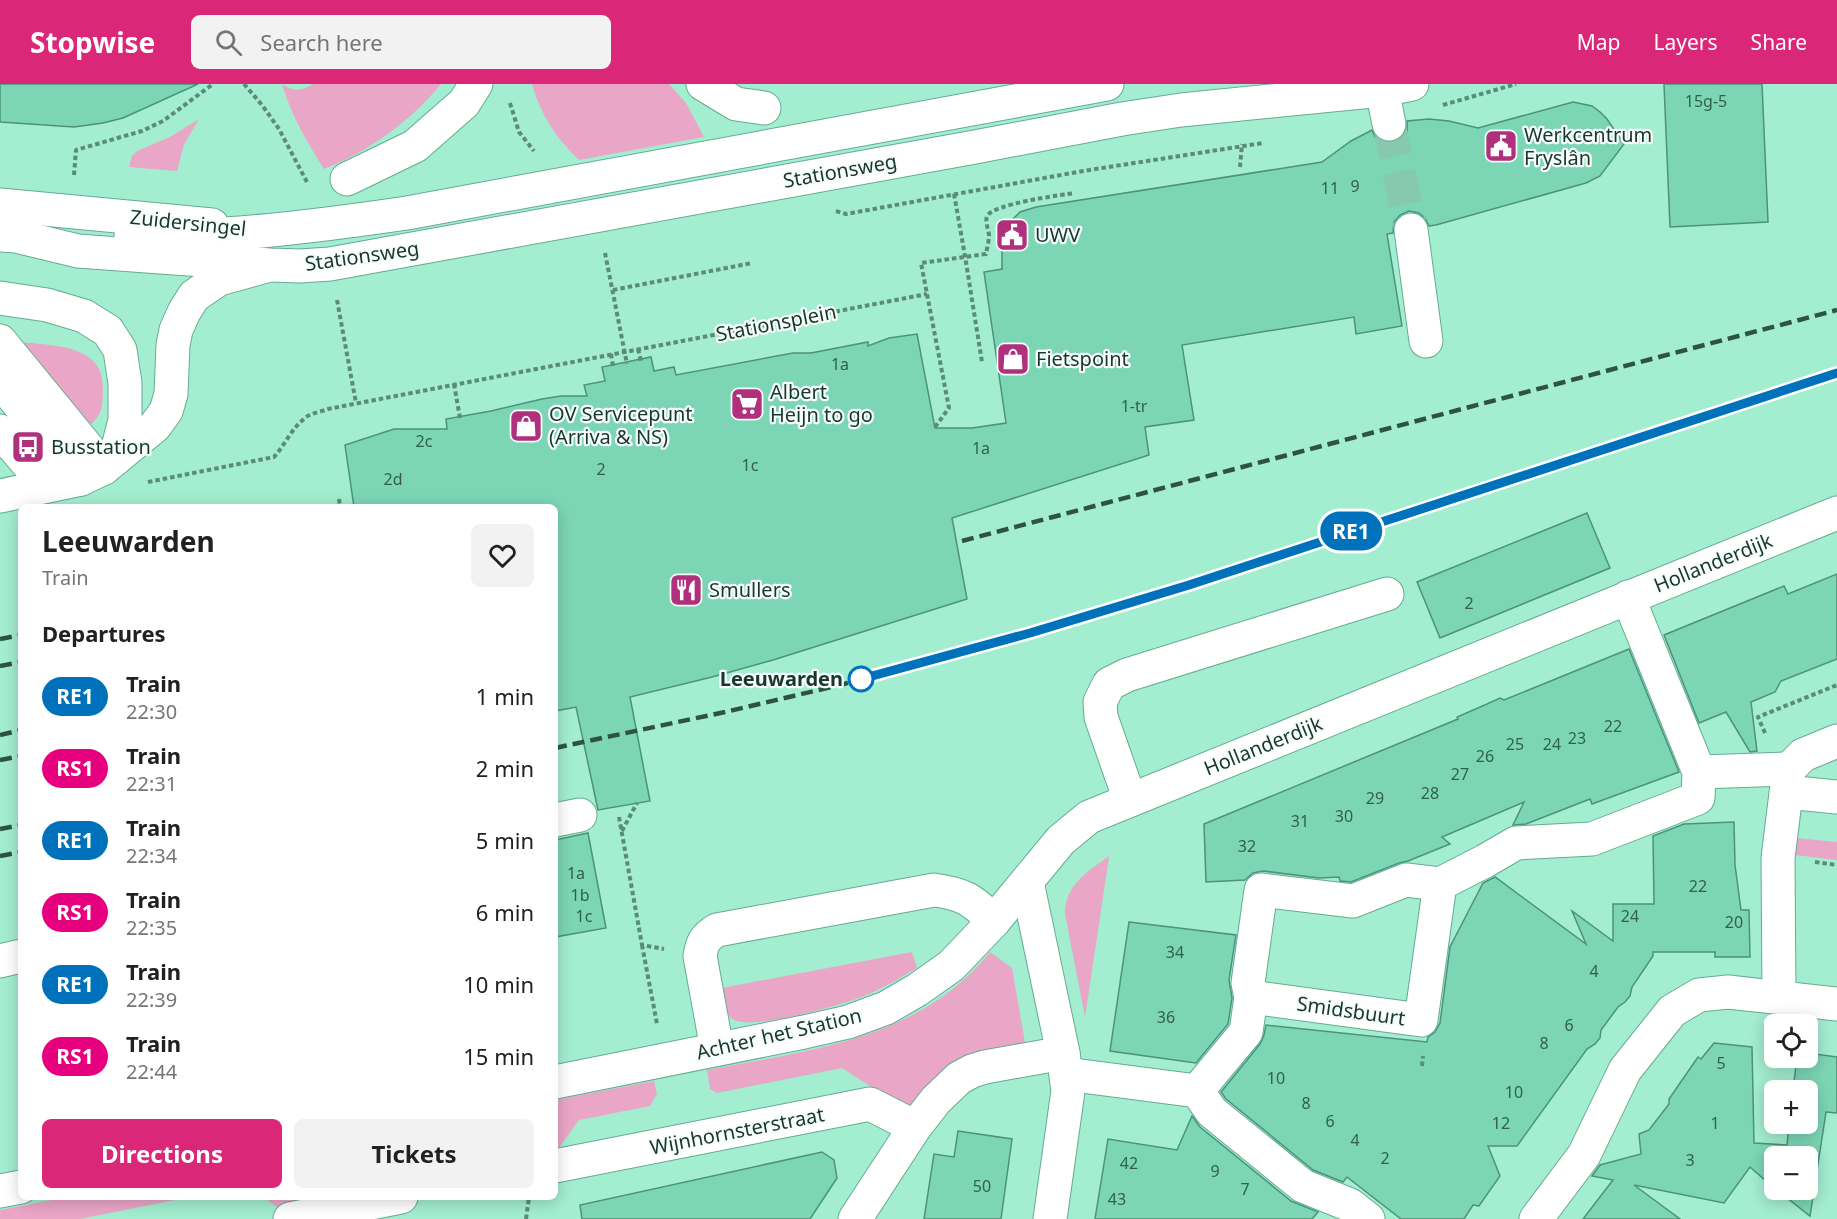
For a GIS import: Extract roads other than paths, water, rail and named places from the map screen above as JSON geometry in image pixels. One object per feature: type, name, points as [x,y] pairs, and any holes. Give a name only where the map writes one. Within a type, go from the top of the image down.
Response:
[{"type":"street","points":[[347,179],[415,146],[464,103],[476,84]]},
{"type":"street","points":[[703,84],[736,104],[765,108]]},
{"type":"street","name":"Stationsweg","points":[[268,231],[323,226],[418,211],[1107,84]]},
{"type":"street","points":[[1389,124],[1391,86]]},
{"type":"street","name":"Stationsweg","points":[[270,265],[330,264],[389,254],[1122,118],[1391,86]]},
{"type":"street","name":"Zuidersingel","points":[[0,206],[268,231]]},
{"type":"street","points":[[1411,230],[1426,341]]},
{"type":"street","name":"Zuidersingel","points":[[8,235],[80,233],[142,237],[268,231]]},
{"type":"street","name":"Zuidersingel","points":[[8,235],[78,251],[270,265]]},
{"type":"street","points":[[3,491],[46,486],[100,469],[155,426],[166,411],[171,394],[173,345],[176,330],[183,312],[194,296],[219,279],[270,265]]},
{"type":"street","points":[[0,298],[47,304],[84,316],[108,331],[120,350],[125,383],[125,420],[100,469]]},
{"type":"street","points":[[0,341],[100,469]]},
{"type":"street","points":[[0,381],[100,469]]},
{"type":"street","points":[[0,431],[46,486]]},
{"type":"street","name":"Hollanderdijk","points":[[1028,882],[1061,840],[1089,817],[1837,513]]},
{"type":"street","points":[[1130,800],[1101,717],[1100,702],[1109,684],[1127,675],[1388,594]]},
{"type":"street","points":[[1197,1091],[1246,1032],[1251,997],[1248,983],[1261,890],[1353,901],[1406,880],[1440,884],[1516,843],[1592,839],[1698,798],[1698,772],[1628,597]]},
{"type":"street","points":[[1779,997],[1778,858],[1781,777],[1803,755],[1837,741]]},
{"type":"street","points":[[1698,772],[1781,777],[1837,797]]},
{"type":"street","points":[[1028,882],[1068,1091],[1050,1219]]},
{"type":"street","name":"Achter het Station","points":[[558,1081],[848,1022],[886,1008],[951,966],[1028,882]]},
{"type":"street","name":"Smidsbuurt","points":[[1251,997],[1421,1020],[1440,884]]},
{"type":"street","points":[[717,1049],[700,956],[707,936],[717,930],[934,890],[957,893],[975,903],[994,921]]},
{"type":"street","points":[[0,961],[18,957]]},
{"type":"street","points":[[1536,1219],[1584,1155],[1625,1070],[1672,1011],[1698,995],[1728,992],[1837,1004]]},
{"type":"street","points":[[855,1219],[915,1127],[946,1088],[958,1078],[986,1067],[1064,1064],[1197,1091],[1212,1112],[1303,1186],[1350,1205],[1368,1219]]},
{"type":"street","name":"Wijnhornsterstraat","points":[[558,1165],[870,1104],[915,1127]]},
{"type":"street","points":[[0,1191],[18,1188]]},
{"type":"street","points":[[290,1219],[385,1200]]},
{"type":"tunnel","points":[[1389,124],[1411,230]]},
{"type":"railway","points":[[962,541],[1837,310]]},
{"type":"railway","points":[[558,747],[844,684],[1030,633],[1189,585],[1837,373]]},
{"type":"railway","points":[[0,639],[18,636]]},
{"type":"railway","points":[[0,666],[18,663]]},
{"type":"railway","points":[[0,735],[18,731]]},
{"type":"railway","points":[[0,760],[18,757]]},
{"type":"railway","points":[[0,829],[18,826]]},
{"type":"railway","points":[[0,856],[18,853]]},
{"type":"train","name":"RE1","points":[[861,679],[947,657],[1189,585],[1837,373]]},
{"type":"place","name":"Werkcentrum Fryslân","points":[[1501,146]]},
{"type":"place","name":"UWV","points":[[1012,235]]},
{"type":"place","name":"Fietspoint","points":[[1013,359]]},
{"type":"place","name":"Albert Heijn to go","points":[[747,404]]},
{"type":"place","name":"OV Servicepunt (Arriva & NS)","points":[[526,426]]},
{"type":"place","name":"Busstation","points":[[28,447]]},
{"type":"place","name":"Smullers","points":[[686,590]]},
{"type":"place","name":"Leeuwarden","points":[[861,679]]}]
